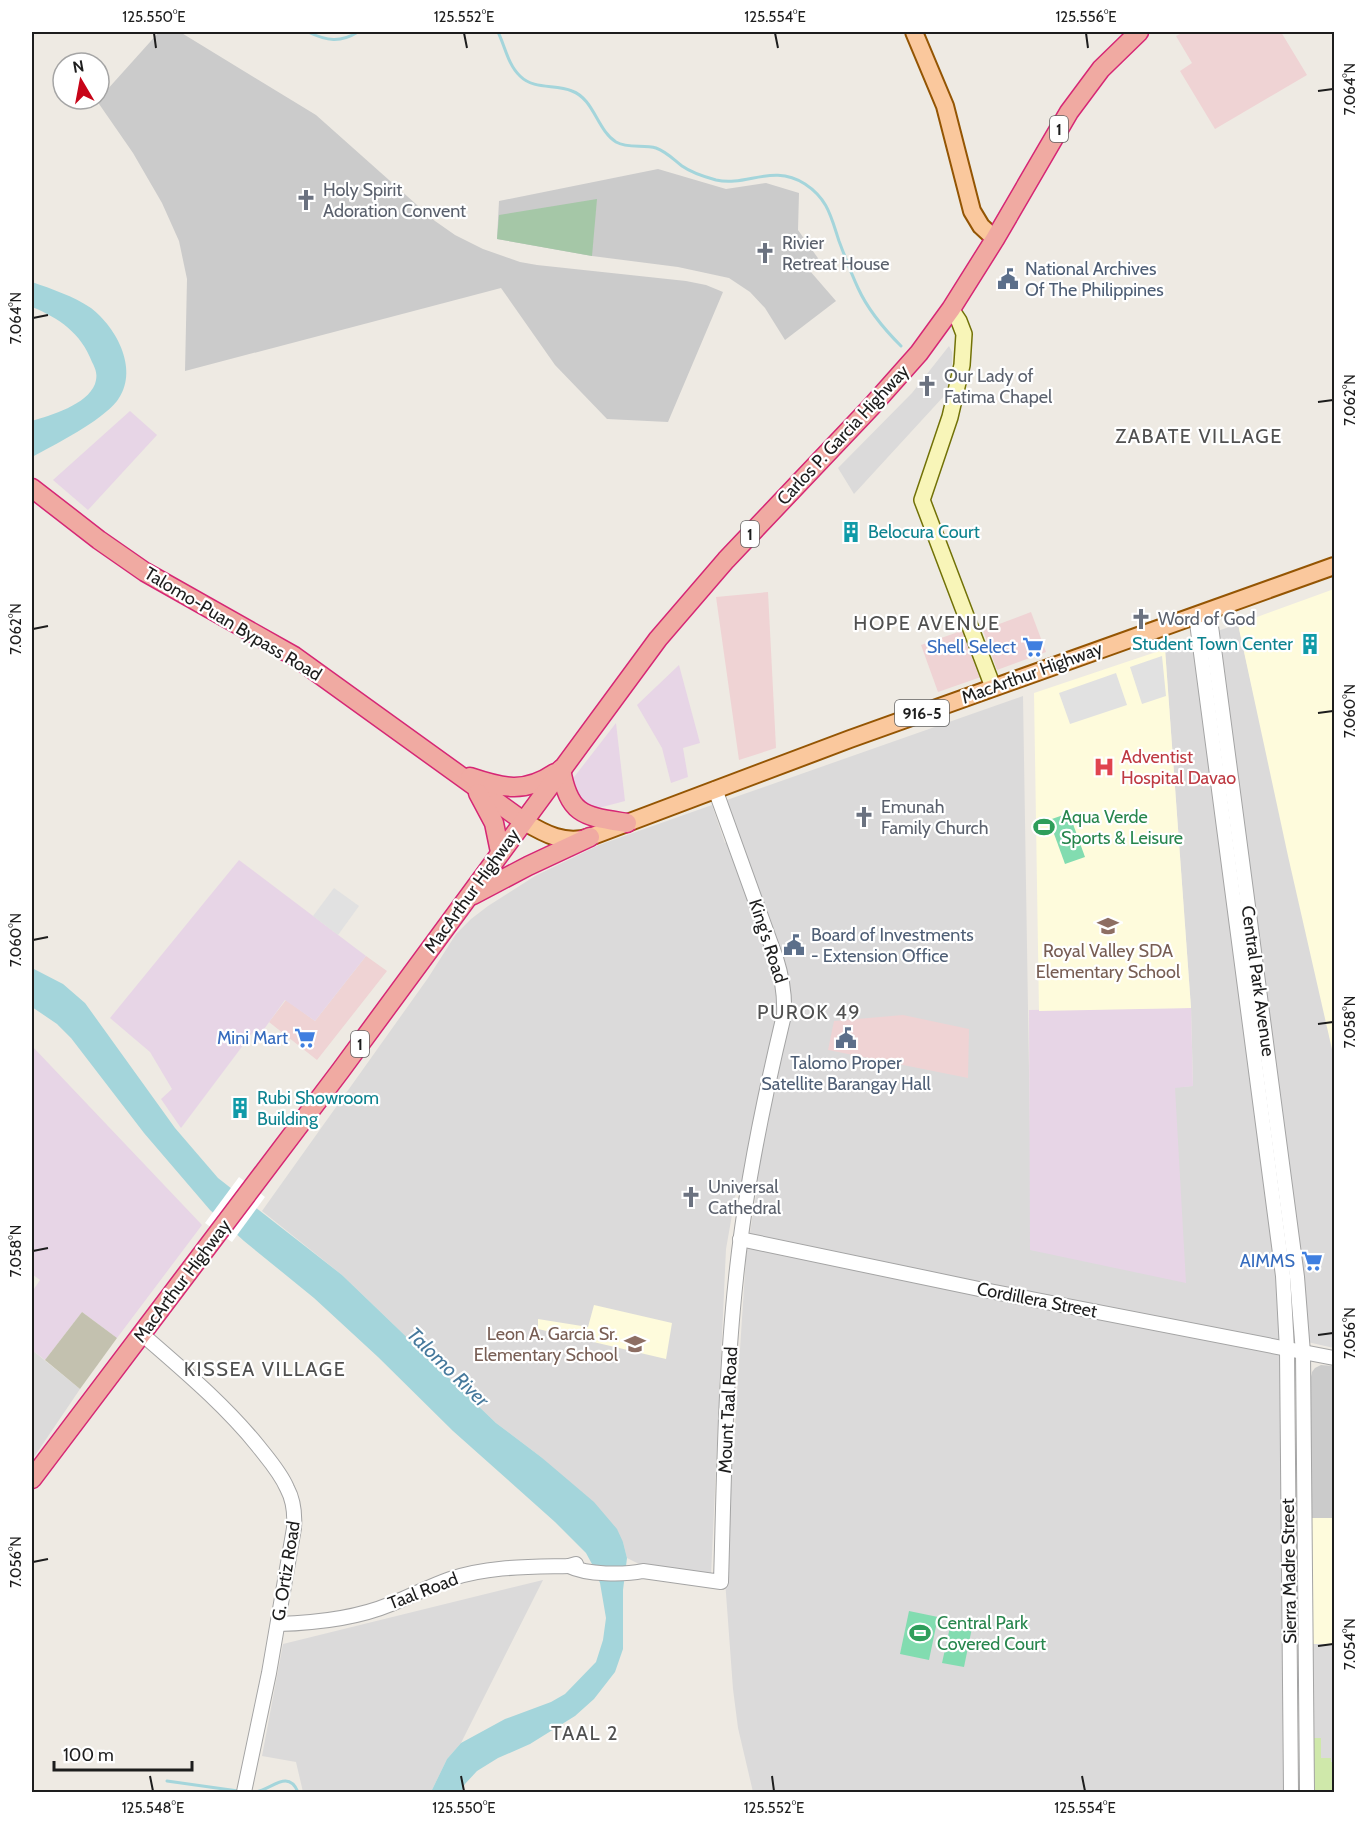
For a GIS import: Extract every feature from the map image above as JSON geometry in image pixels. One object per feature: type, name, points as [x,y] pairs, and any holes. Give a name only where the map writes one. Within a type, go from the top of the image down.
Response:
[{"type":"highway","name":"Carlos P. Garcia Highway","points":[[523,821],[680,611],[919,353],[951,309],[1074,105],[1101,69],[1139,32]]},
{"type":"highway","name":"Talomo-Puan Bypass Road","points":[[35,490],[99,540],[145,572],[294,656],[523,821]]},
{"type":"highway","points":[[455,773],[497,785],[519,788],[538,783],[561,769],[566,791],[572,803],[579,810],[594,818],[627,823]]},
{"type":"highway","points":[[471,785],[492,817],[500,852]]},
{"type":"highway","name":"MacArthur Highway","points":[[32,1479],[341,1070],[523,821]]},
{"type":"highway","points":[[466,899],[590,837]]},
{"type":"main road","points":[[914,32],[945,106],[972,211],[981,226],[995,238]]},
{"type":"main road","points":[[951,309],[964,334],[962,365],[950,417],[922,500],[993,687]]},
{"type":"main road","name":"MacArthur Highway","points":[[523,821],[558,838],[578,840],[590,837],[993,687],[1335,566]]},
{"type":"street","name":"Central Park Avenue","points":[[1203,613],[1234,852],[1283,1276],[1287,1350]]},
{"type":"street","name":"King's Road","points":[[715,789],[776,958],[784,993],[784,1015],[755,1144],[740,1239]]},
{"type":"street","name":"Central Park Avenue","points":[[1234,852],[1298,1277],[1303,1353]]},
{"type":"street","name":"Cordillera Street","points":[[740,1239],[1335,1358]]},
{"type":"street","name":"Mount Taal Road","points":[[720,1582],[726,1424],[740,1239]]},
{"type":"street","name":"G. Ortiz Road","points":[[143,1335],[216,1400],[249,1435],[277,1470],[288,1489],[293,1504],[294,1528],[278,1624],[244,1792]]},
{"type":"street","name":"Sierra Madre Street","points":[[1287,1350],[1292,1792]]},
{"type":"street","name":"Sierra Madre Street","points":[[1303,1353],[1307,1792]]},
{"type":"street","name":"Taal Road","points":[[278,1624],[302,1624],[350,1617],[390,1605],[451,1579],[481,1571],[510,1568],[576,1567],[636,1570],[720,1582]]},
{"type":"shaded area","points":[[159,32],[180,32],[316,115],[435,221],[455,235],[483,249],[520,262],[686,281],[706,285],[723,292],[668,422],[607,419],[555,365],[501,288],[185,371],[187,279],[179,241],[162,203],[133,153],[104,111],[111,111],[111,85]]},
{"type":"shaded area","points":[[1184,32],[1281,32],[1307,75],[1215,129],[1180,71],[1192,63],[1176,36]]},
{"type":"shaded area","points":[[658,169],[726,189],[766,183],[799,193],[798,230],[820,261],[810,271],[836,301],[785,340],[765,308],[750,292],[729,278],[678,267],[592,256],[497,239],[499,201]]},
{"type":"shaded area","points":[[949,346],[952,352],[952,364],[944,396],[854,494],[838,468],[912,393]]},
{"type":"shaded area","points":[[130,411],[157,435],[88,510],[53,480]]},
{"type":"shaded area","points":[[1334,589],[1334,1058],[1238,624]]},
{"type":"shaded area","points":[[768,592],[776,748],[739,760],[716,597]]},
{"type":"shaded area","points":[[1031,612],[1046,652],[997,670],[983,630]]},
{"type":"shaded area","points":[[1238,624],[1334,1056],[1334,1348],[1281,1336],[1286,1792],[753,1792],[738,1728],[725,1580],[746,1257],[756,1195],[736,1192],[726,1249],[711,1576],[641,1565],[627,1558],[623,1542],[541,1457],[496,1423],[342,1275],[262,1211],[428,978],[456,934],[488,906],[535,876],[599,845],[712,805],[725,843],[736,839],[724,801],[1023,696],[1030,1133],[1175,1087],[1193,1086],[1191,1008],[1165,649]]},
{"type":"shaded area","points":[[964,630],[981,677],[938,692],[921,645]]},
{"type":"shaded area","points":[[1165,649],[1191,1008],[1039,1011],[1034,693]]},
{"type":"shaded area","points":[[1162,656],[1166,696],[1142,704],[1130,667]]},
{"type":"shaded area","points":[[679,665],[700,743],[683,748],[688,777],[671,783],[662,748],[637,705]]},
{"type":"shaded area","points":[[1116,673],[1127,705],[1070,724],[1059,693]]},
{"type":"shaded area","points":[[616,723],[625,801],[591,810],[579,802],[571,781]]},
{"type":"shaded area","points":[[239,860],[366,956],[315,1021],[285,1000],[262,1032],[256,1028],[181,1128],[161,1099],[172,1089],[150,1052],[110,1018]]},
{"type":"shaded area","points":[[334,888],[359,906],[338,935],[313,916]]},
{"type":"shaded area","points":[[366,956],[387,971],[317,1060],[269,1022],[286,1000],[315,1021]]},
{"type":"shaded area","points":[[1191,1008],[1193,1086],[1175,1088],[1186,1283],[1030,1250],[1029,1010]]},
{"type":"shaded area","points":[[903,1015],[969,1029],[968,1078],[828,1050],[834,1021]]},
{"type":"shaded area","points":[[32,1046],[202,1225],[117,1338],[82,1312],[45,1360],[32,1350],[32,1292],[40,1280],[32,1274]]},
{"type":"shaded area","name":"Leon A. Garcia Sr. Elementary School","points":[[594,1305],[672,1323],[666,1359],[538,1329],[538,1319],[588,1327]]},
{"type":"shaded area","points":[[82,1312],[117,1338],[80,1389],[45,1360]]},
{"type":"shaded area","points":[[32,1350],[80,1389],[32,1460]]},
{"type":"shaded area","points":[[1321,1365],[1334,1366],[1334,1518],[1310,1518],[1309,1387],[1312,1372]]},
{"type":"shaded area","points":[[1310,1518],[1334,1518],[1334,1644],[1312,1644]]},
{"type":"shaded area","points":[[543,1580],[461,1743],[447,1759],[431,1792],[303,1792],[296,1762],[262,1756],[283,1644]]},
{"type":"shaded area","points":[[1312,1644],[1334,1644],[1334,1792],[1312,1792]]},
{"type":"green space","points":[[597,199],[592,256],[497,239],[499,215]]},
{"type":"green space","points":[[1069,813],[1085,857],[1065,864],[1049,820]]},
{"type":"green space","name":"Central Park Covered Court","points":[[909,1611],[938,1617],[929,1660],[900,1654]]},
{"type":"green space","points":[[952,1618],[973,1623],[964,1667],[942,1663]]},
{"type":"green space","points":[[1312,1738],[1321,1738],[1321,1758],[1331,1758],[1331,1762],[1334,1762],[1334,1792],[1312,1792]]},
{"type":"water","points":[[32,282],[77,300],[101,317],[117,338],[126,364],[126,377],[124,389],[117,401],[100,417],[32,457],[32,421],[68,408],[84,398],[95,384],[96,375],[87,352],[75,335],[51,316],[32,307]]},
{"type":"water","points":[[32,968],[63,984],[85,1003],[175,1128],[218,1178],[342,1275],[496,1423],[594,1502],[617,1529],[627,1558],[623,1590],[623,1649],[615,1672],[594,1699],[575,1716],[530,1744],[498,1758],[477,1771],[461,1792],[431,1792],[447,1759],[461,1743],[505,1719],[551,1702],[565,1694],[596,1662],[603,1640],[606,1618],[600,1583],[592,1564],[586,1553],[555,1522],[453,1431],[378,1357],[314,1298],[210,1210],[144,1133],[71,1038],[57,1024],[32,1007]]},
{"type":"pier","points":[[239,1177],[265,1197],[232,1242],[205,1223]]},
{"type":"waterway","points":[[308,32],[333,40],[358,32]]},
{"type":"waterway","points":[[498,32],[510,61],[520,76],[538,85],[565,89],[579,95],[591,107],[604,130],[616,142],[656,148],[690,171],[716,180],[738,181],[771,175],[782,176],[793,178],[813,190],[828,209],[862,296],[877,319],[901,346]]},
{"type":"waterway","points":[[167,1781],[238,1791]]},
{"type":"waterway","points":[[256,1792],[285,1781],[294,1785],[298,1792]]},
{"type":"place","name":"Holy Spirit Adoration Convent","points":[[306,200]]},
{"type":"place","name":"Rivier Retreat House","points":[[765,253]]},
{"type":"place","name":"National Archives Of The Philippines","points":[[1008,279]]},
{"type":"place","name":"Our Lady of Fatima Chapel","points":[[927,386]]},
{"type":"place","name":"Belocura Court","points":[[851,532]]},
{"type":"place","name":"Word of God","points":[[1141,619]]},
{"type":"place","name":"Student Town Center","points":[[1310,644]]},
{"type":"place","name":"Shell Select","points":[[1033,647]]},
{"type":"place","name":"Adventist Hospital Davao","points":[[1104,767]]},
{"type":"place","name":"Emunah Family Church","points":[[864,817]]},
{"type":"place","name":"Aqua Verde Sports & Leisure","points":[[1044,827]]},
{"type":"place","name":"Royal Valley SDA Elementary School","points":[[1108,926]]},
{"type":"place","name":"Board of Investments - Extension Office","points":[[794,945]]},
{"type":"place","name":"Mini Mart","points":[[305,1038]]},
{"type":"place","name":"Talomo Proper Satellite Barangay Hall","points":[[846,1038]]},
{"type":"place","name":"Rubi Showroom Building","points":[[240,1108]]},
{"type":"place","name":"Universal Cathedral","points":[[691,1197]]},
{"type":"place","name":"AIMMS","points":[[1312,1261]]},
{"type":"place","name":"Leon A. Garcia Sr. Elementary School","points":[[635,1344]]},
{"type":"place","name":"Central Park Covered Court","points":[[920,1633]]},
{"type":"district","name":"ZABATE VILLAGE","points":[[1199,436]]},
{"type":"district","name":"HOPE AVENUE","points":[[927,623]]},
{"type":"district","name":"PUROK 49","points":[[809,1012]]},
{"type":"district","name":"KISSEA VILLAGE","points":[[265,1369]]},
{"type":"district","name":"TAAL 2","points":[[585,1733]]},
{"type":"water label","name":"Talomo River","points":[[448,1367]]}]
